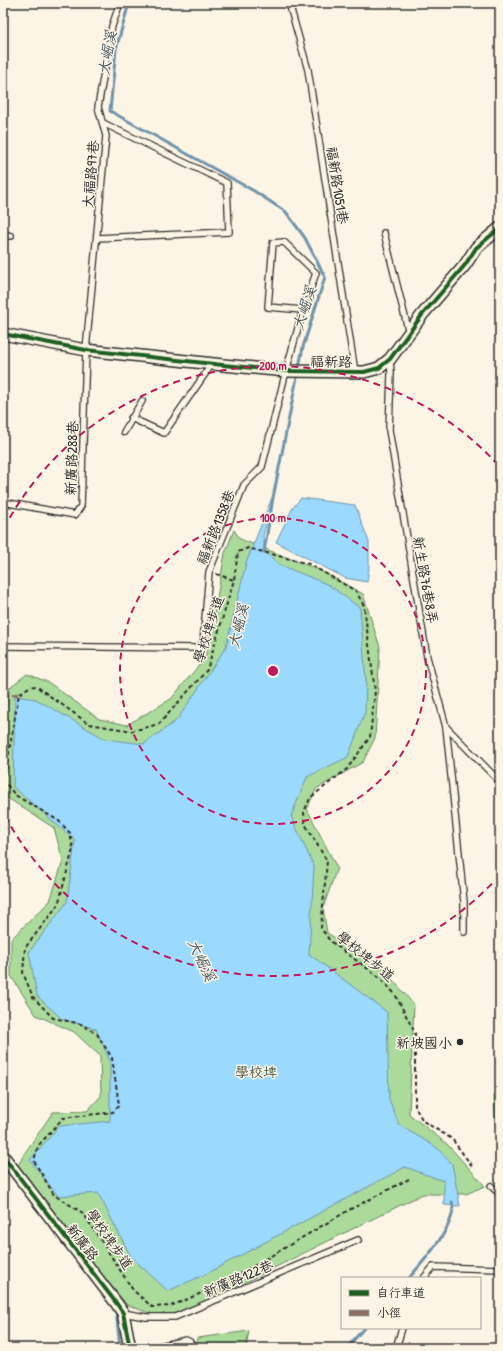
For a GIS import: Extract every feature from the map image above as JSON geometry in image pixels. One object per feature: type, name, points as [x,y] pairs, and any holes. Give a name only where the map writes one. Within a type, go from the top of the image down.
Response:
[{"type":"street","name":"福新路","points":[[3,334],[86,350],[212,364],[286,371],[364,372],[379,368],[390,359],[422,315],[464,265],[476,248],[500,228]]},
{"type":"street","name":"新廣路","points":[[3,1156],[123,1314],[130,1348]]},
{"type":"lane","name":"大福路97巷","points":[[86,350],[106,136],[98,107],[112,26],[120,3]]},
{"type":"lane","name":"福新路1051巷","points":[[289,3],[308,70],[355,372]]},
{"type":"lane","points":[[96,238],[229,232],[227,183],[103,123]]},
{"type":"lane","points":[[384,233],[409,333]]},
{"type":"lane","points":[[3,234],[11,236]]},
{"type":"lane","name":"福新路1358巷","points":[[3,646],[198,648],[204,643],[209,572],[244,485],[262,467],[286,371],[303,310],[316,273],[284,242],[273,244],[268,307],[303,310]]},
{"type":"lane","name":"新廣路288巷","points":[[3,502],[75,515],[81,506],[86,350]]},
{"type":"lane","name":"新生路76巷8弄","points":[[390,359],[389,430],[427,657],[446,728],[464,902],[464,932]]},
{"type":"lane","points":[[131,418],[164,433],[212,364]]},
{"type":"lane","points":[[124,432],[142,401]]},
{"type":"lane","points":[[446,728],[500,782]]},
{"type":"lane","points":[[491,1186],[500,1194]]},
{"type":"lane","name":"新廣路122巷","points":[[123,1314],[146,1317],[175,1317],[358,1240]]},
{"type":"lane","points":[[425,1277],[433,1267],[500,1269]]},
{"type":"lane","points":[[396,1348],[402,1329]]},
{"type":"lane","points":[[151,1348],[186,1340],[190,1342],[192,1348]]},
{"type":"path","points":[[209,572],[234,580]]},
{"type":"green space","name":"學校埤","points":[[234,530],[240,539],[319,570],[363,594],[380,647],[375,738],[363,762],[316,789],[307,809],[337,868],[323,908],[327,933],[381,966],[414,1005],[409,1114],[447,1144],[485,1186],[466,1194],[423,1194],[169,1320],[127,1305],[16,1170],[24,1154],[53,1112],[87,1111],[101,1096],[100,1056],[74,1032],[36,1015],[11,976],[11,939],[50,901],[63,861],[54,828],[3,795],[3,722],[10,687],[27,674],[48,682],[99,719],[127,725],[171,699],[205,658],[225,553]]},
{"type":"green space","points":[[494,1096],[500,1096],[500,1124],[496,1124]]},
{"type":"green space","points":[[249,1331],[246,1348],[195,1348],[197,1338]]},
{"type":"water","name":"學校埤","points":[[275,490],[263,536],[265,552],[280,565],[329,585],[360,608],[366,681],[365,712],[348,757],[307,777],[291,816],[314,867],[309,954],[387,1012],[389,1099],[399,1125],[436,1147],[452,1164],[460,1206],[444,1205],[444,1181],[405,1167],[206,1274],[168,1291],[131,1257],[98,1193],[58,1196],[30,1160],[59,1126],[110,1121],[110,1061],[96,1029],[62,1019],[37,996],[29,952],[67,902],[75,840],[13,787],[15,696],[36,699],[105,739],[144,744],[177,720],[226,647],[246,563]]},
{"type":"water","points":[[301,498],[355,505],[369,542],[369,567],[367,582],[345,578],[276,542],[292,509]]},
{"type":"waterway","name":"大崛溪","points":[[129,3],[116,49],[110,111],[254,191],[286,212],[305,238],[325,277],[303,347],[273,498],[264,552]]},
{"type":"waterway","name":"大崛溪","points":[[410,1277],[430,1253],[445,1231],[453,1211],[452,1202]]},
{"type":"waterway","points":[[116,1310],[120,1348]]},
{"type":"waterway","name":"大崛溪","points":[[347,1348],[363,1329]]},
{"type":"marked path","points":[[3,696],[19,694]]},
{"type":"cycle path","points":[[3,334],[86,350],[223,365],[286,371],[364,372],[379,368],[390,359],[422,315],[465,265],[476,248],[500,228]]},
{"type":"cycle path","points":[[3,1156],[123,1313],[130,1348]]},
{"type":"place","name":"新坡國小","points":[[460,1042]]}]
